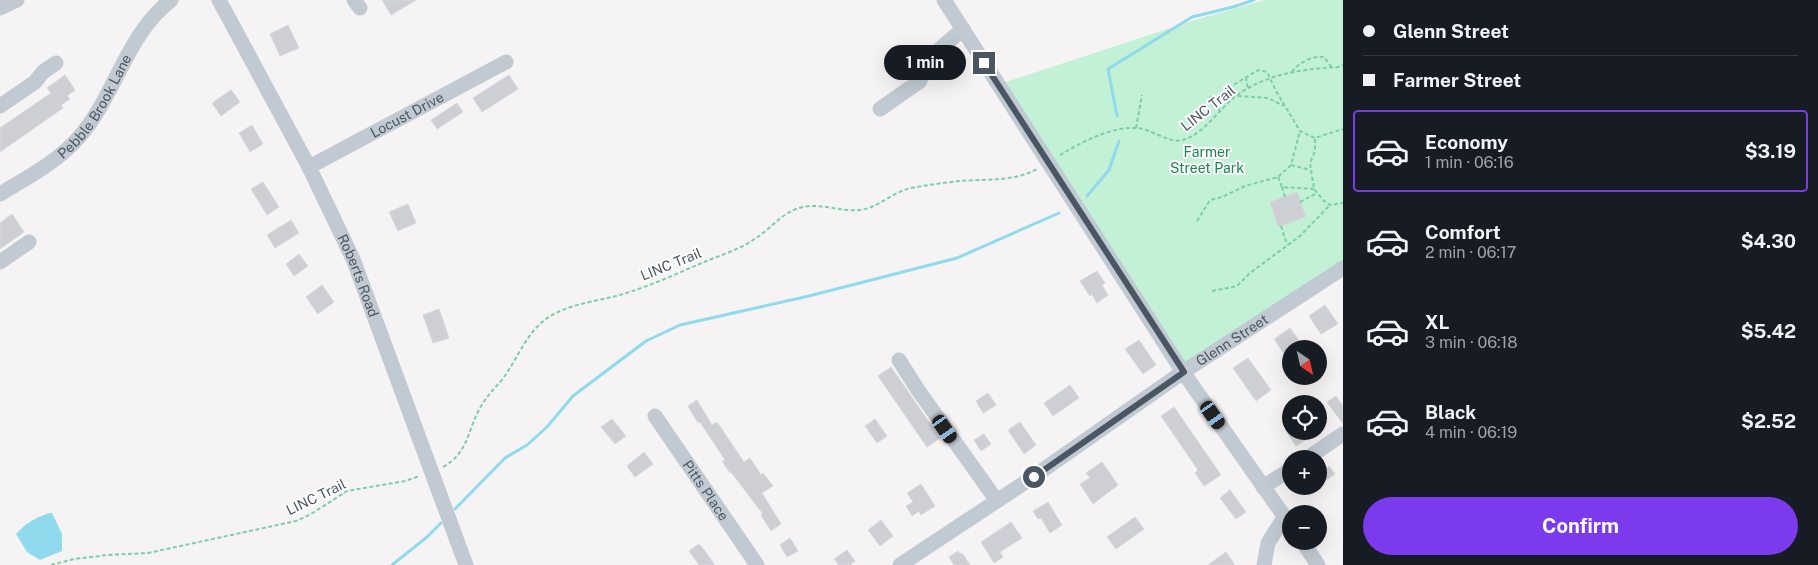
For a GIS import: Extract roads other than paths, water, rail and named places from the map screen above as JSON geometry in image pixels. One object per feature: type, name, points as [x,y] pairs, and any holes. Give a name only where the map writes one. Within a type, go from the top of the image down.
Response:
[{"type":"street","points":[[0,8],[17,0]]},
{"type":"street","name":"Pebble Brook Lane","points":[[0,194],[62,154],[81,135],[100,107],[133,44],[151,17],[170,0]]},
{"type":"street","name":"Roberts Road","points":[[219,0],[309,167],[353,259],[466,565]]},
{"type":"street","points":[[944,0],[1184,372],[1282,513]]},
{"type":"street","points":[[880,109],[920,81],[924,69],[933,55],[963,29]]},
{"type":"street","name":"Locust Drive","points":[[309,167],[506,62]]},
{"type":"street","points":[[0,106],[35,82],[43,72],[56,63]]},
{"type":"street","points":[[0,262],[29,242]]},
{"type":"street","name":"Glenn Street","points":[[900,565],[997,501],[1184,372],[1343,268]]},
{"type":"street","points":[[899,360],[980,480],[997,501]]},
{"type":"street","name":"Pitts Place","points":[[655,416],[757,565]]},
{"type":"street","points":[[1319,450],[1343,434]]},
{"type":"street","points":[[1263,488],[1282,475]]},
{"type":"street","points":[[1264,565],[1268,543],[1282,528]]},
{"type":"street","points":[[1308,550],[1318,565]]},
{"type":"water","points":[[52,513],[62,534],[62,551],[40,560],[27,552],[16,534],[31,521]]},
{"type":"waterway","points":[[1117,116],[1108,69],[1192,17],[1254,0]]},
{"type":"waterway","points":[[1087,196],[1109,170],[1119,141]]},
{"type":"waterway","points":[[455,509],[505,458],[527,445],[547,427],[573,396],[646,341],[680,325],[809,296],[957,258],[1059,213]]},
{"type":"waterway","points":[[392,565],[427,537],[441,523]]},
{"type":"park label","name":"Farmer Street Park","points":[[1207,160]]}]
